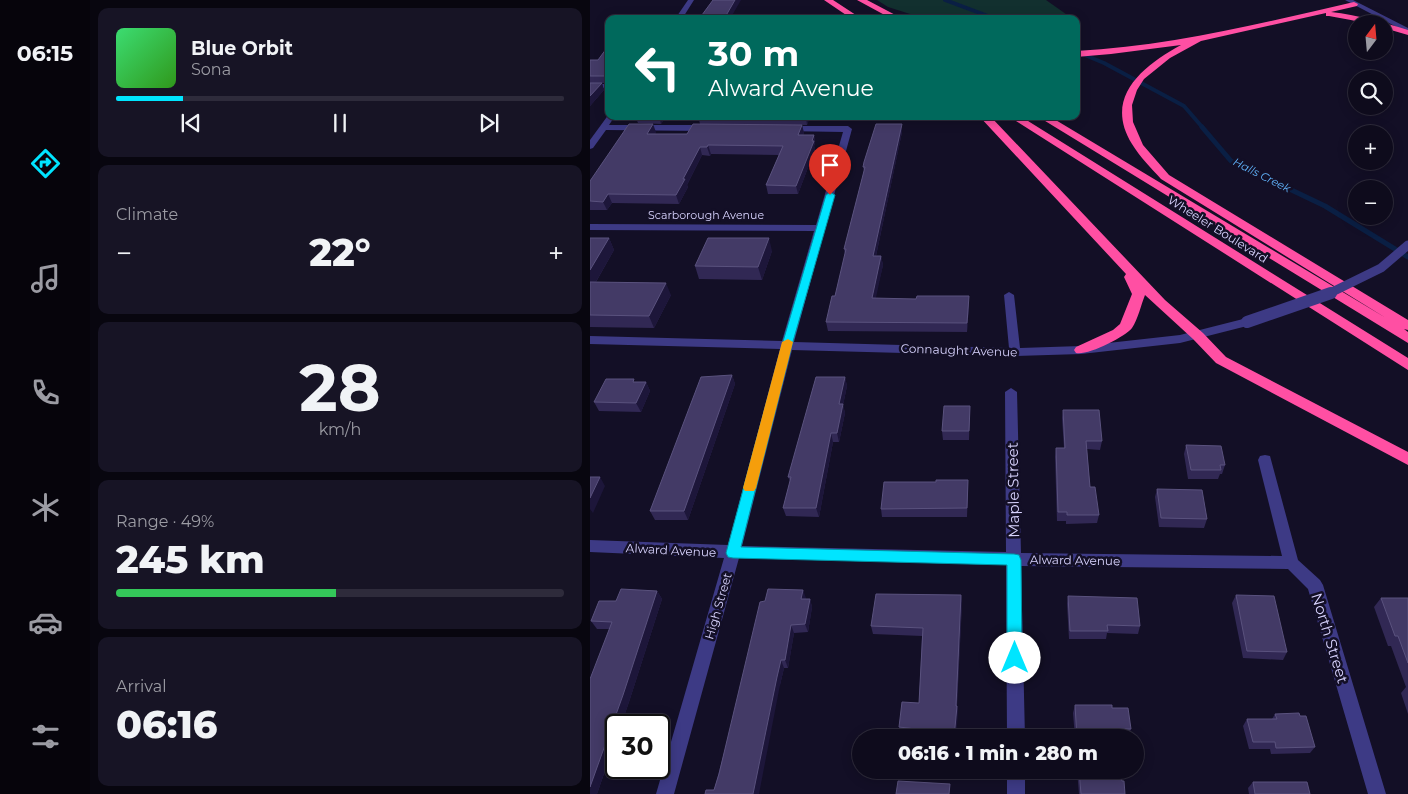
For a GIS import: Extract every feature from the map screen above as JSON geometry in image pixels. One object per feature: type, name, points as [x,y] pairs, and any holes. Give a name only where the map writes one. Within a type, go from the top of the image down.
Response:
[{"type":"highway","points":[[820,0],[842,15]]},
{"type":"highway","points":[[828,0],[852,15]]},
{"type":"highway","points":[[849,0],[873,15]]},
{"type":"highway","points":[[861,0],[890,15]]},
{"type":"highway","points":[[1080,54],[1108,53],[1199,39],[1313,13],[1351,2]]},
{"type":"highway","points":[[1313,13],[1348,16]]},
{"type":"highway","points":[[1393,28],[1408,32]]},
{"type":"highway","points":[[1199,39],[1169,54],[1144,72],[1128,94],[1126,116],[1135,142],[1165,177],[1408,326]]},
{"type":"highway","points":[[988,120],[1160,303],[1198,336],[1221,360],[1408,459]]},
{"type":"highway","name":"Wheeler Boulevard","points":[[1018,120],[1408,366]]},
{"type":"highway","name":"Wheeler Boulevard","points":[[1049,120],[1408,338]]},
{"type":"highway","points":[[1081,350],[1118,333],[1126,326],[1139,294],[1124,265]]},
{"type":"street","points":[[681,15],[691,0]]},
{"type":"street","points":[[1351,2],[1408,32]]},
{"type":"street","points":[[590,86],[605,86]]},
{"type":"street","points":[[590,146],[608,120]]},
{"type":"street","points":[[604,127],[712,128]]},
{"type":"street","name":"High Street","points":[[665,794],[733,553],[787,345],[848,129],[780,128]]},
{"type":"street","name":"Scarborough Avenue","points":[[590,227],[821,228]]},
{"type":"street","name":"Connaught Avenue","points":[[590,340],[1015,352],[1081,350],[1198,336],[1247,322],[1320,298],[1381,268],[1408,246]]},
{"type":"street","points":[[1009,295],[1015,352]]},
{"type":"street","name":"Maple Street","points":[[1011,392],[1016,729]]},
{"type":"street","points":[[1265,460],[1291,563]]},
{"type":"street","name":"Alward Avenue","points":[[590,546],[733,553],[1014,560],[1291,563]]},
{"type":"street","name":"North Street","points":[[1291,563],[1315,585],[1377,794]]},
{"type":"street","points":[[1016,779],[1016,794]]},
{"type":"green space","points":[[877,0],[1046,0],[1067,15],[913,15],[888,7]]},
{"type":"building","points":[[713,0],[735,0],[726,15],[702,15]]},
{"type":"building","points":[[605,50],[605,76],[590,76],[590,60],[598,60]]},
{"type":"building","points":[[590,83],[602,83],[590,96]]},
{"type":"building","points":[[629,124],[653,124],[647,134],[687,134],[693,124],[802,125],[798,135],[814,135],[812,141],[814,141],[796,186],[766,185],[783,146],[708,145],[707,147],[700,147],[676,195],[608,194],[603,202],[590,201],[590,181]]},
{"type":"building","points":[[876,124],[902,124],[873,256],[881,256],[872,298],[916,299],[917,296],[969,296],[967,323],[826,322],[832,296],[835,296],[846,249],[844,249],[865,167],[863,167],[864,162]]},
{"type":"building","points":[[590,238],[609,238],[590,270]]},
{"type":"building","points":[[708,238],[769,238],[758,267],[695,266]]},
{"type":"building","points":[[590,282],[666,283],[649,316],[590,315]]},
{"type":"building","points":[[732,375],[684,511],[650,511],[701,377]]},
{"type":"building","points":[[816,377],[845,377],[839,404],[843,404],[837,433],[831,433],[816,508],[783,508],[791,477],[788,477]]},
{"type":"building","points":[[606,379],[634,379],[633,382],[646,382],[636,403],[594,402]]},
{"type":"building","points":[[944,406],[970,406],[969,431],[942,431]]},
{"type":"building","points":[[1063,410],[1099,410],[1102,441],[1086,441],[1090,487],[1095,487],[1099,515],[1067,515],[1067,512],[1058,512],[1056,448],[1065,448]]},
{"type":"building","points":[[1186,445],[1221,446],[1225,465],[1220,465],[1221,470],[1191,470]]},
{"type":"building","points":[[590,477],[600,477],[590,498]]},
{"type":"building","points":[[936,480],[968,480],[967,508],[881,509],[884,482],[936,482]]},
{"type":"building","points":[[1157,489],[1202,490],[1207,519],[1161,518]]},
{"type":"building","points":[[621,589],[657,591],[616,714],[605,714],[605,745],[590,787],[590,679],[612,622],[591,621],[599,601],[616,601]]},
{"type":"building","points":[[768,589],[803,590],[801,599],[810,599],[805,624],[791,625],[785,660],[781,660],[777,677],[753,794],[705,794],[706,790],[714,790],[719,774],[760,602],[765,601]]},
{"type":"building","points":[[876,594],[961,595],[955,729],[899,727],[902,702],[919,703],[923,628],[871,626]]},
{"type":"building","points":[[1236,595],[1274,596],[1287,652],[1247,651]]},
{"type":"building","points":[[1068,596],[1137,598],[1140,626],[1107,625],[1108,631],[1070,631]]},
{"type":"building","points":[[1381,598],[1408,598],[1408,663],[1398,636],[1395,636]]},
{"type":"building","points":[[1075,705],[1112,705],[1112,708],[1128,708],[1131,729],[1076,729]]},
{"type":"building","points":[[1299,713],[1300,716],[1306,716],[1315,747],[1276,748],[1275,742],[1253,742],[1247,719],[1277,719],[1275,714]]},
{"type":"building","points":[[1080,779],[1122,779],[1124,781],[1125,794],[1081,794]]},
{"type":"building","points":[[898,781],[950,784],[949,794],[896,794]]},
{"type":"building","points":[[1253,782],[1307,782],[1310,794],[1255,794]]},
{"type":"waterway","name":"Halls Creek","points":[[945,0],[985,15]]},
{"type":"waterway","name":"Halls Creek","points":[[1080,53],[1104,63],[1184,106],[1203,128]]},
{"type":"waterway","name":"Halls Creek","points":[[1202,127],[1231,161],[1325,206],[1408,257]]},
{"type":"slow traffic","points":[[750,488],[788,342]]},
{"type":"route","points":[[830,195],[787,345],[733,553],[1014,560],[1015,658]]}]
